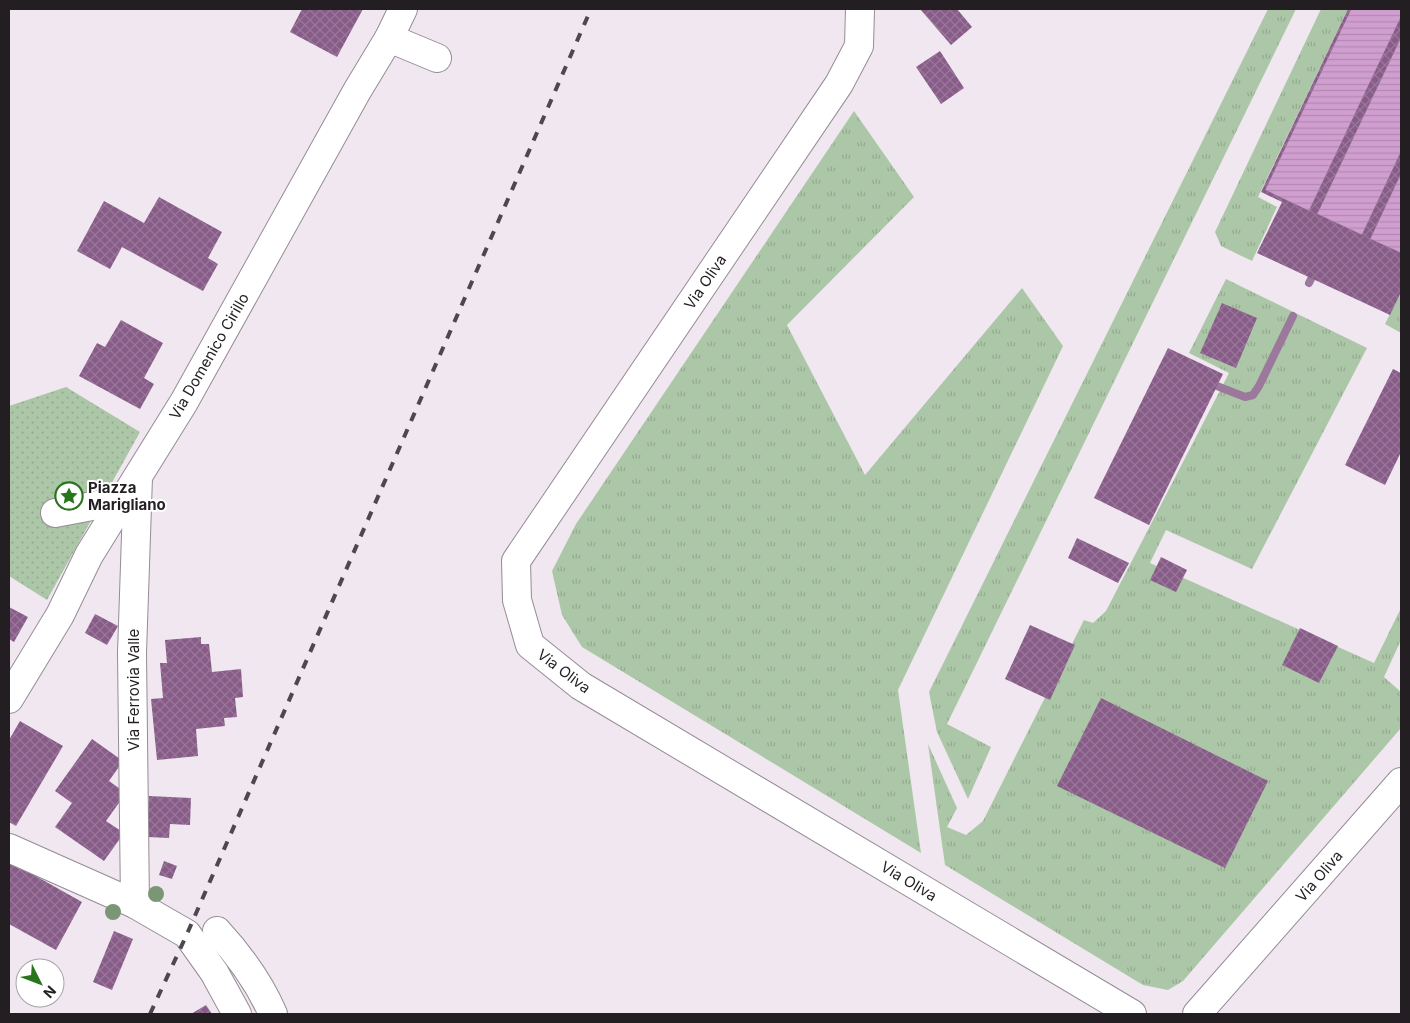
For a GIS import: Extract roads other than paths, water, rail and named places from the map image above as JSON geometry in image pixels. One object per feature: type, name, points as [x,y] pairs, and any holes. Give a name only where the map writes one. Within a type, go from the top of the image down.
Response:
[{"type":"street","name":"Via Domenico Cirillo","points":[[9,699],[60,615],[89,555],[184,402],[357,91],[389,38],[403,9]]},
{"type":"street","name":"Via Oliva","points":[[860,9],[859,46],[839,84],[516,562],[517,600],[530,645],[581,686],[1132,1014]]},
{"type":"street","points":[[389,38],[437,58]]},
{"type":"street","name":"Via Ferrovia Valle","points":[[135,904],[132,653],[138,476]]},
{"type":"street","points":[[55,513],[124,500]]},
{"type":"street","name":"Via Oliva","points":[[1197,1014],[1401,782]]},
{"type":"street","points":[[9,848],[135,904],[187,934],[214,972],[234,1007],[262,988]]},
{"type":"street","points":[[217,931],[236,952],[262,988],[274,1014]]},
{"type":"waterway","points":[[1309,283],[1315,271]]},
{"type":"waterway","points":[[1217,386],[1245,397],[1253,395],[1293,316]]},
{"type":"railway","points":[[150,1014],[187,934],[591,9]]},
{"type":"place","name":"Piazza Marigliano","points":[[69,496]]}]
